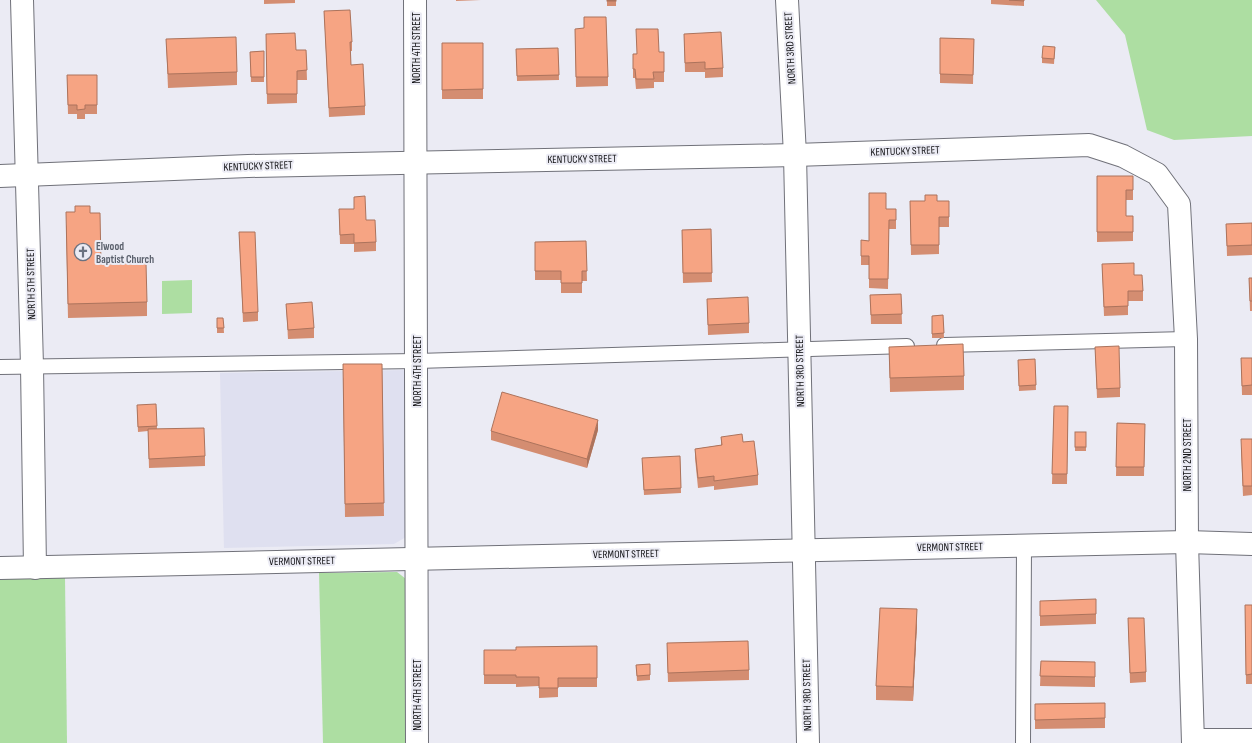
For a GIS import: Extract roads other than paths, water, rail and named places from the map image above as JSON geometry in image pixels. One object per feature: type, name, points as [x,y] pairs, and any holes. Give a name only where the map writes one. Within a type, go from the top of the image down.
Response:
[{"type":"street","name":"NORTH 5TH STREET","points":[[22,0],[28,175],[35,568]]},
{"type":"street","name":"NORTH 4TH STREET","points":[[415,0],[417,162],[417,743]]},
{"type":"street","name":"NORTH 3RD STREET","points":[[787,0],[795,154],[808,743]]},
{"type":"street","name":"KENTUCKY STREET","points":[[0,176],[248,166],[795,154],[1089,145],[1123,156],[1157,174]]},
{"type":"street","name":"NORTH 2ND STREET","points":[[1157,174],[1179,204],[1186,340],[1187,542],[1193,740]]},
{"type":"street","name":"VERMONT STREET","points":[[0,568],[1187,542],[1252,544]]},
{"type":"lane","points":[[934,346],[1186,340]]},
{"type":"lane","points":[[0,367],[417,361],[918,346]]},
{"type":"lane","points":[[1023,743],[1024,546]]},
{"type":"lane","points":[[1193,740],[1252,736]]},
{"type":"place","name":"Elwood Baptist Church","points":[[83,252]]}]
